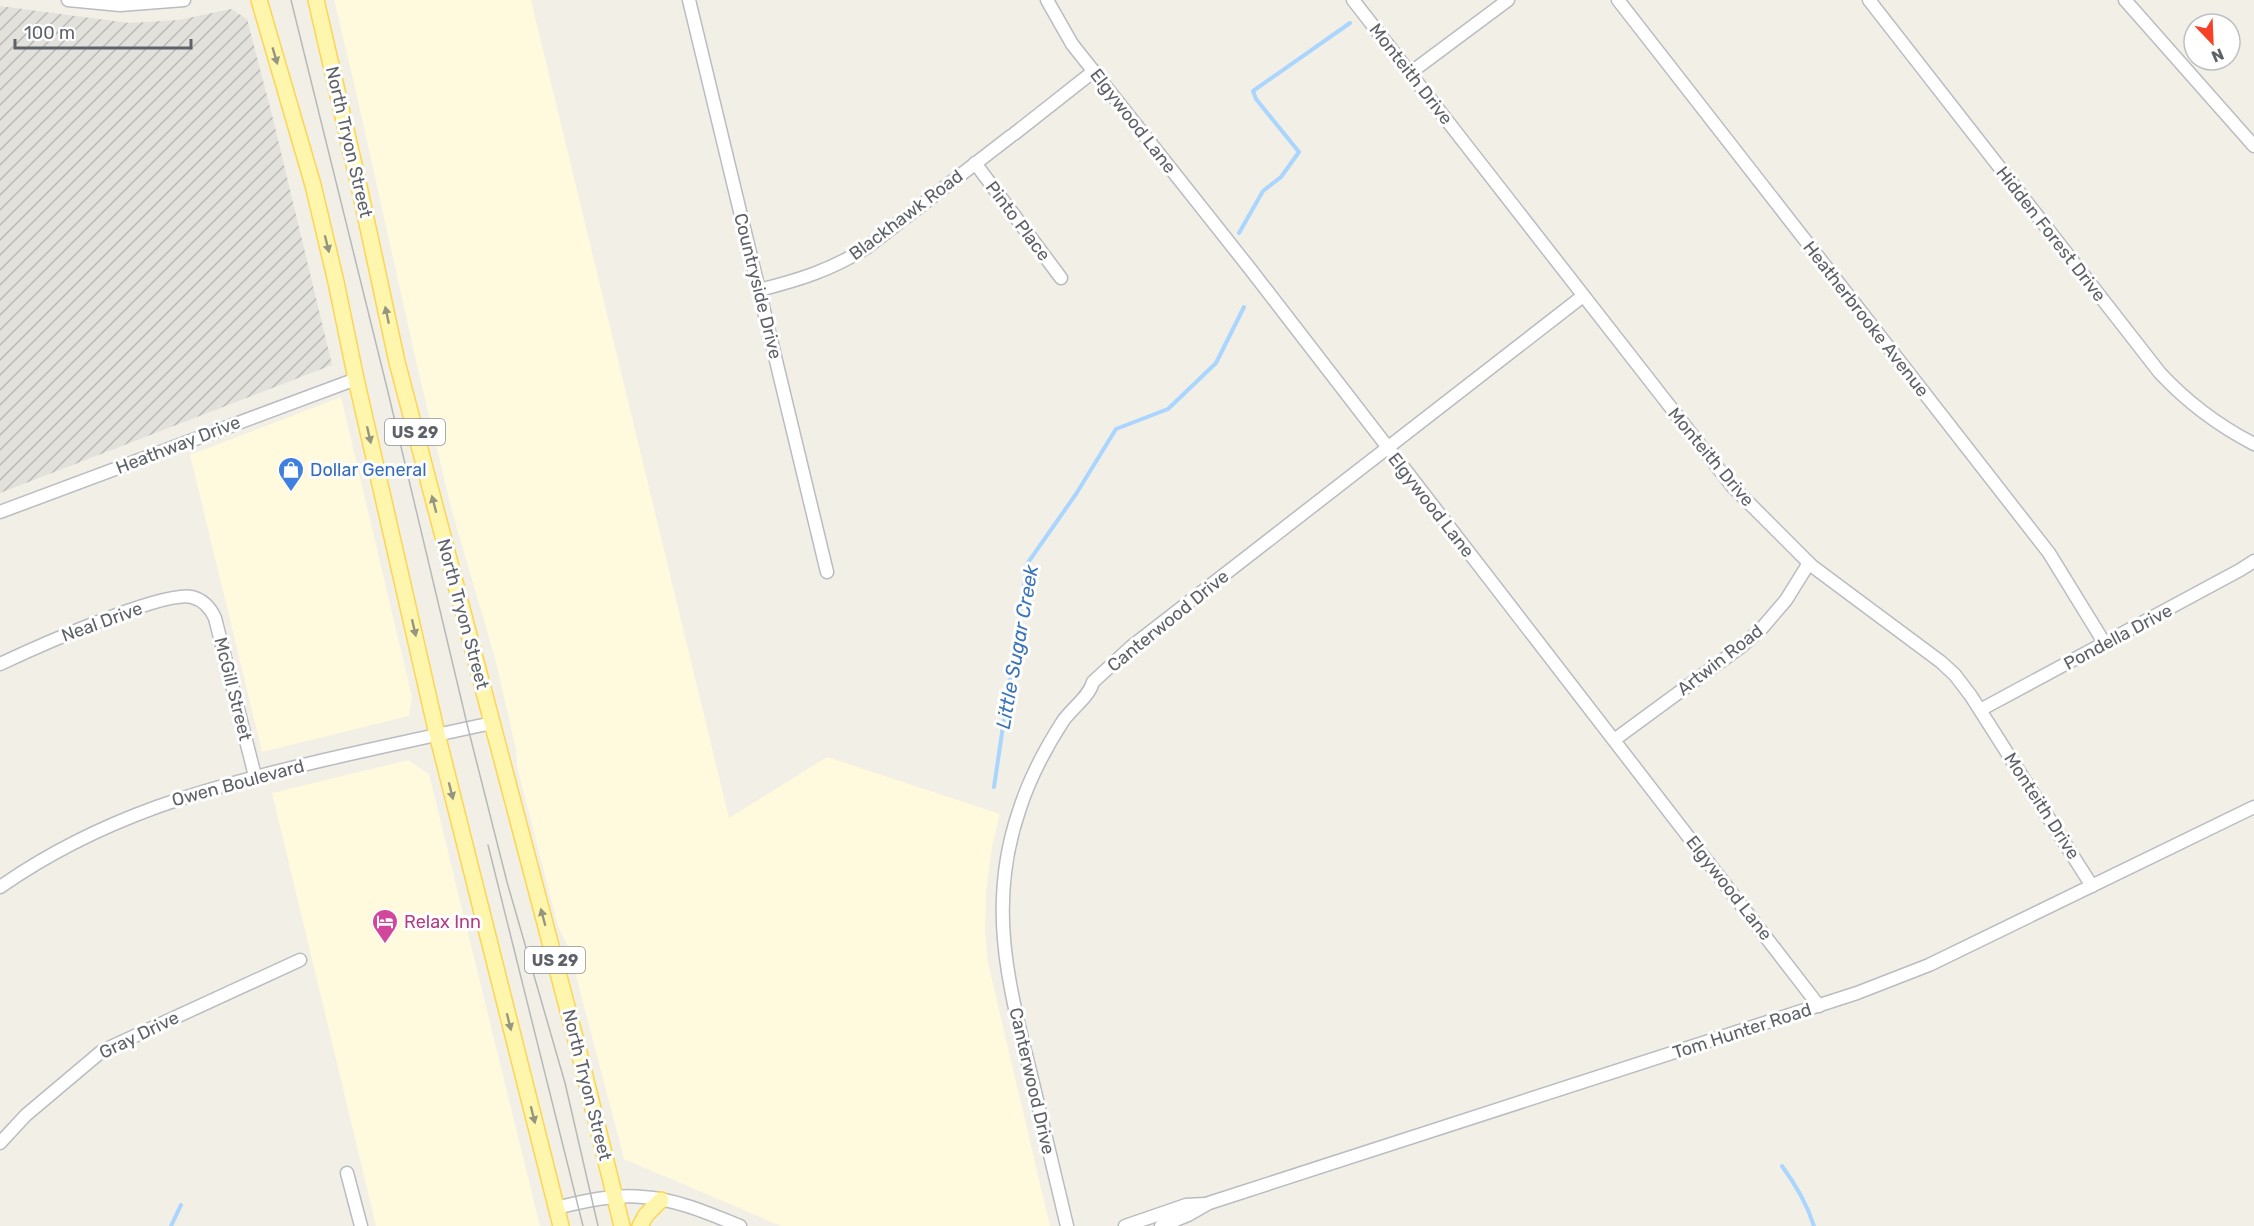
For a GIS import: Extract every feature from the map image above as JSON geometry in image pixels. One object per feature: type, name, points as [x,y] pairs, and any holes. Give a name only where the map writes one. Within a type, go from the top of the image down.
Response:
[{"type":"main road","name":"US 29","points":[[259,0],[313,185],[437,734],[561,1226]]},
{"type":"main road","name":"North Tryon Street","points":[[316,0],[397,362],[622,1226]]},
{"type":"main road","points":[[640,1226],[646,1215],[661,1200]]},
{"type":"street","points":[[68,0],[120,5],[184,0]]},
{"type":"street","name":"Countryside Drive","points":[[689,0],[827,572]]},
{"type":"street","name":"Elgywood Lane","points":[[1047,0],[1072,44],[1819,1006]]},
{"type":"street","name":"Monteith Drive","points":[[1353,0],[1715,466],[1768,524],[1809,563],[1941,662],[1954,675],[1980,710],[2092,886]]},
{"type":"street","points":[[1410,73],[1508,0]]},
{"type":"street","name":"Heatherbrooke Avenue","points":[[1618,0],[2049,553],[2105,644]]},
{"type":"street","name":"Hidden Forest Drive","points":[[1869,0],[2160,373],[2193,405],[2217,424],[2254,444]]},
{"type":"street","points":[[2125,0],[2254,147]]},
{"type":"street","name":"Blackhawk Road","points":[[759,290],[800,280],[845,261],[866,248],[1094,71]]},
{"type":"street","name":"Pinto Place","points":[[975,163],[1061,278]]},
{"type":"street","name":"Canterwood Drive","points":[[1067,1226],[1006,972],[1004,950],[1003,894],[1009,852],[1019,811],[1030,780],[1045,750],[1068,715],[1091,690],[1093,682],[1118,658],[1583,296]]},
{"type":"street","name":"Heathway Drive","points":[[0,512],[356,379]]},
{"type":"street","name":"Pondella Drive","points":[[1980,710],[2254,561]]},
{"type":"street","name":"Artwin Road","points":[[1614,740],[1756,634],[1778,610],[1809,563]]},
{"type":"street","name":"Neal Drive","points":[[0,664],[76,631],[171,598],[191,597],[207,604]]},
{"type":"street","name":"McGill Street","points":[[207,604],[215,618],[255,776]]},
{"type":"street","name":"Owen Boulevard","points":[[0,887],[26,869],[102,828],[166,802],[255,776],[492,723]]},
{"type":"street","name":"Tom Hunter Road","points":[[1161,1226],[1209,1203],[1819,1006],[1929,965],[2254,807]]},
{"type":"street","name":"Gray Drive","points":[[0,1143],[26,1115],[102,1051],[300,960]]},
{"type":"street","points":[[347,1173],[361,1226]]},
{"type":"street","points":[[556,1208],[642,1196],[740,1226]]},
{"type":"street","name":"Tom Hunter Road","points":[[1125,1226],[1186,1205],[1209,1203]]},
{"type":"shaded area","points":[[334,0],[531,0],[729,818],[827,757],[1000,814],[992,848],[986,892],[985,931],[988,963],[1050,1226],[781,1226],[624,1159],[569,949],[558,926],[517,767],[516,750],[496,662],[451,508]]},
{"type":"shaded area","points":[[0,6],[129,23],[179,20],[231,9],[247,19],[332,365],[0,493]]},
{"type":"shaded area","points":[[341,397],[412,697],[409,716],[262,752],[190,455]]},
{"type":"shaded area","points":[[408,760],[429,774],[540,1226],[376,1226],[272,793]]},
{"type":"waterway","name":"Little Sugar Creek","points":[[1239,233],[1263,191],[1281,177],[1299,152],[1256,99],[1253,91],[1350,23]]},
{"type":"waterway","name":"Little Sugar Creek","points":[[994,787],[1027,564],[1076,494],[1116,429],[1168,409],[1216,363],[1244,307]]},
{"type":"waterway","points":[[1782,1166],[1801,1195],[1814,1226]]},
{"type":"waterway","points":[[171,1226],[181,1205]]},
{"type":"tram line","points":[[291,0],[468,728],[507,882],[565,1083],[598,1226]]},
{"type":"tram line","points":[[488,845],[583,1226]]},
{"type":"place","name":"Dollar General","points":[[291,493]]},
{"type":"place","name":"Relax Inn","points":[[385,945]]}]
